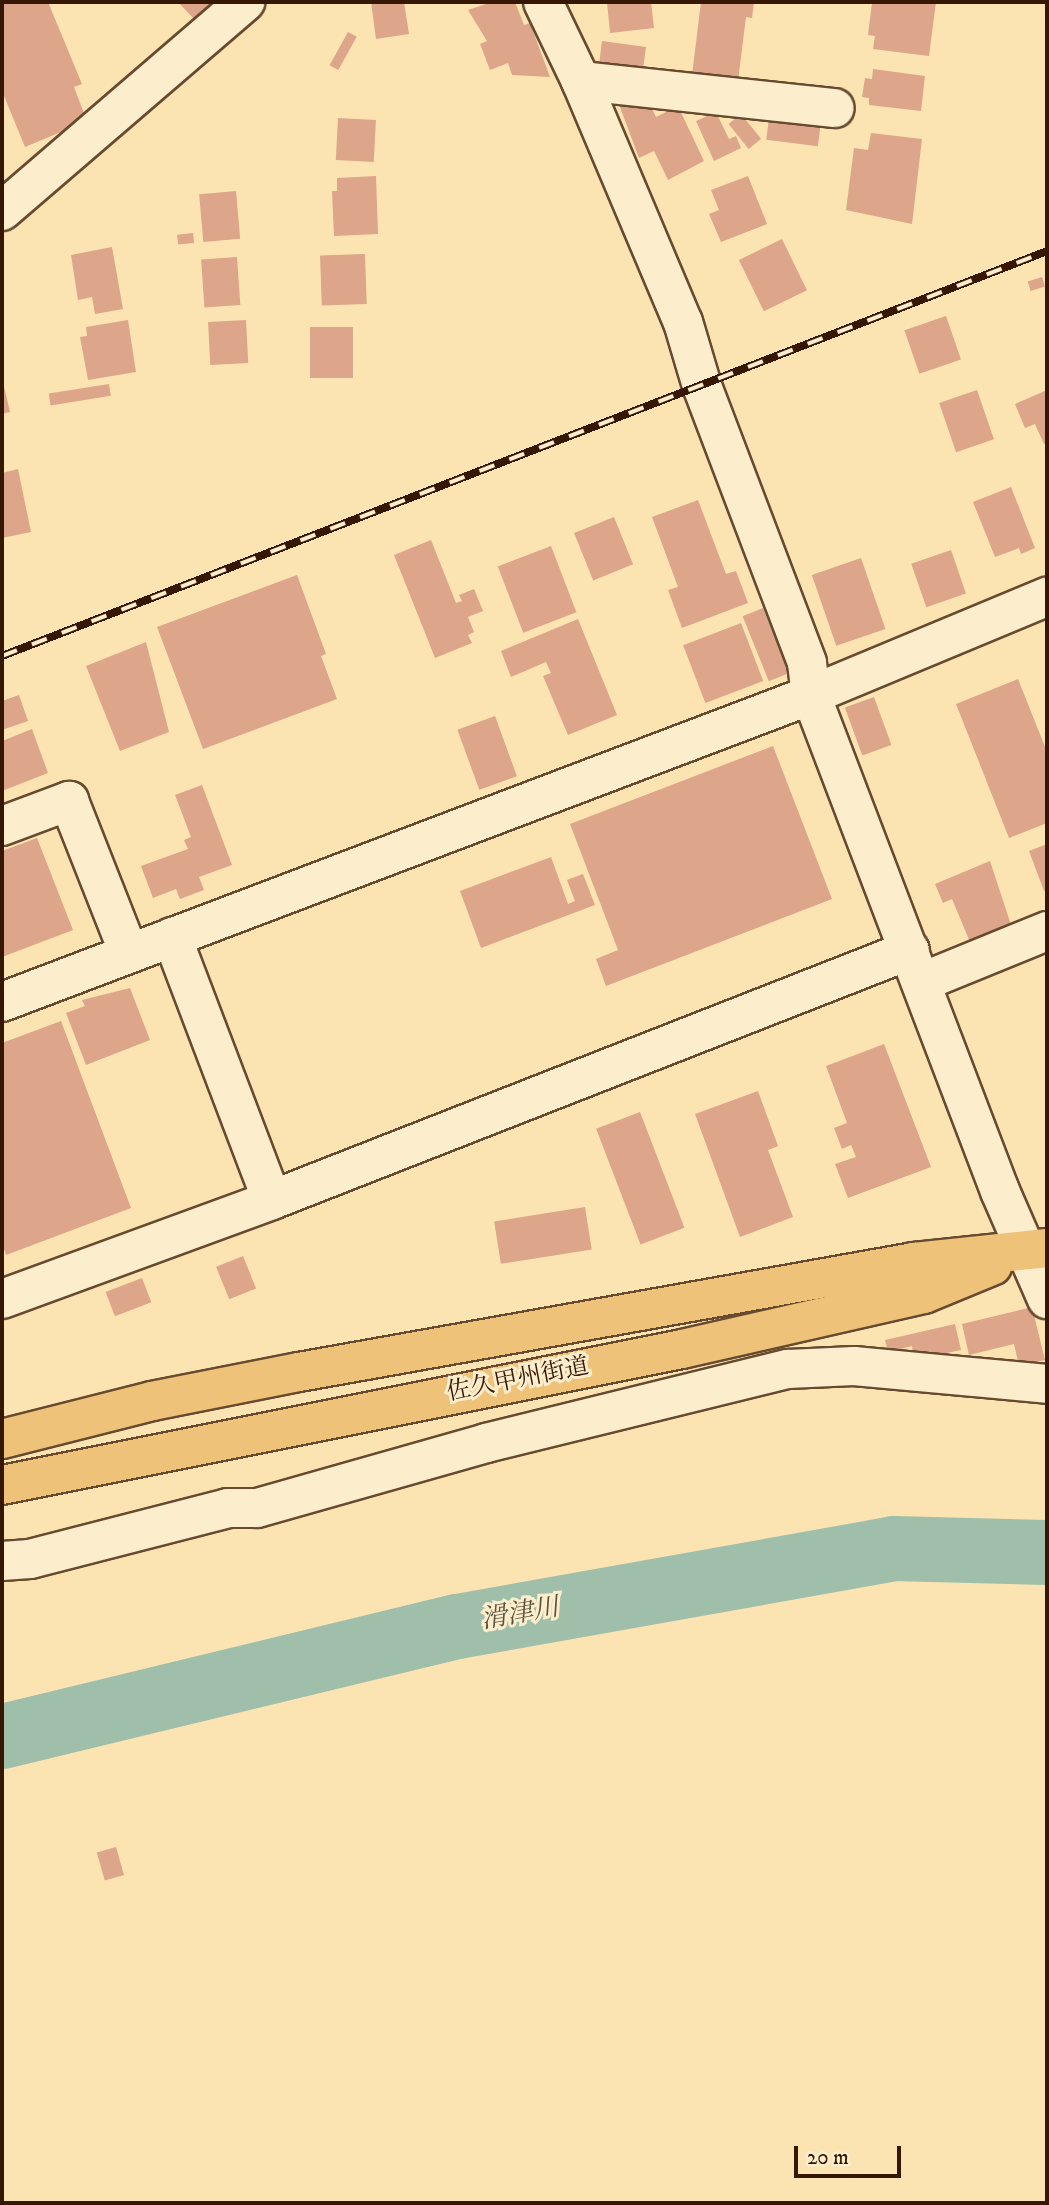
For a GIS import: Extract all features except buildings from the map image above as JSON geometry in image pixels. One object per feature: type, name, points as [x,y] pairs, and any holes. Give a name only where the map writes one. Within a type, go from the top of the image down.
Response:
[{"type":"main road","name":"佐久甲州街道","points":[[2,1439],[152,1401],[914,1262],[1037,1250]]},
{"type":"main road","name":"佐久甲州街道","points":[[2,1485],[695,1346],[925,1294],[1037,1250]]},
{"type":"main road","points":[[2,1418],[62,1405],[152,1401]]},
{"type":"street","points":[[2,211],[245,2]]},
{"type":"street","points":[[543,2],[581,81],[683,322],[702,386],[807,663],[811,695],[916,966],[1037,1250],[1047,1300]]},
{"type":"street","points":[[581,81],[835,108]]},
{"type":"street","points":[[2,1002],[811,695],[1047,597]]},
{"type":"street","points":[[2,826],[69,801],[129,953]]},
{"type":"street","points":[[2,1298],[916,966],[1047,931]]},
{"type":"street","points":[[172,937],[272,1200]]},
{"type":"street","points":[[2,1561],[30,1559],[229,1508],[257,1508],[486,1443],[788,1369],[854,1366],[1047,1384]]},
{"type":"waterway","name":"滑津川","points":[[2,1736],[457,1626],[893,1548],[1047,1552]]},
{"type":"railway","points":[[2,656],[1047,251]]}]
